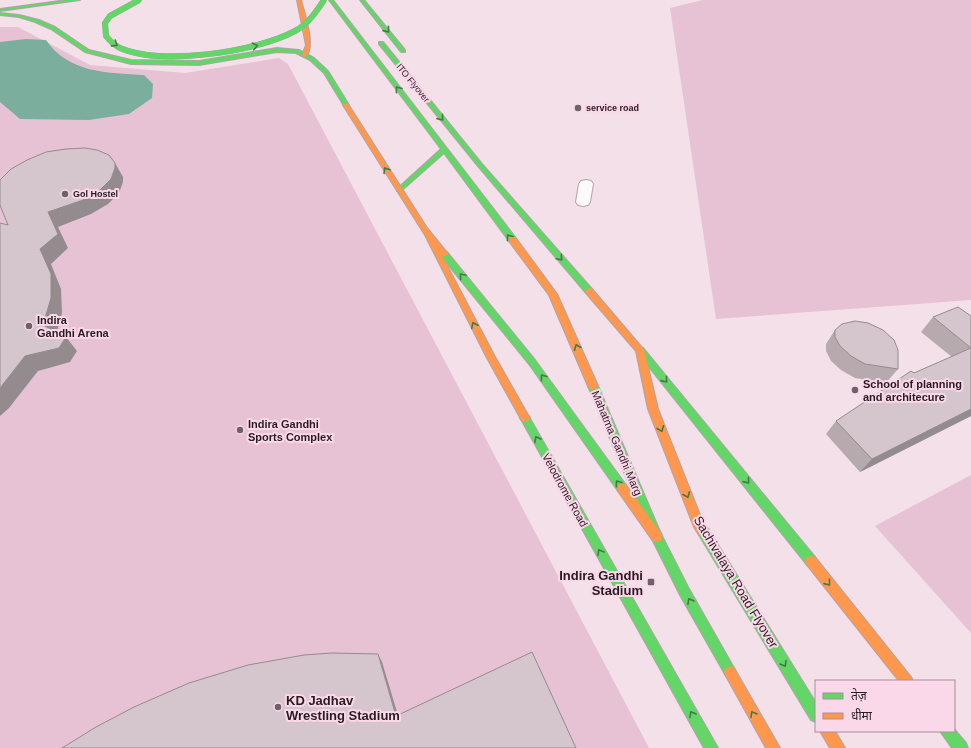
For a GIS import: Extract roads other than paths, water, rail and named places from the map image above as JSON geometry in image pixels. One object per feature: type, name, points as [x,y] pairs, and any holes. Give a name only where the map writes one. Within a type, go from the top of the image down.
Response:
[{"type":"main road","points":[[0,5],[18,1],[35,0]]},
{"type":"main road","points":[[0,10],[78,0]]},
{"type":"main road","points":[[139,0],[110,16],[105,23],[106,37],[111,42],[128,52],[175,56],[237,50],[279,40],[292,34],[305,25],[324,0]]},
{"type":"main road","points":[[299,0],[309,45],[305,55]]},
{"type":"main road","name":"ITO Flyover","points":[[331,0],[441,146]]},
{"type":"main road","points":[[362,0],[410,59]]},
{"type":"main road","points":[[0,14],[19,16],[37,21],[53,28],[87,51],[131,62],[199,63],[277,50],[296,51],[312,59],[326,72],[424,229],[532,362],[657,537]]},
{"type":"main road","name":"ITO Flyover","points":[[376,36],[480,165]]},
{"type":"main road","points":[[471,139],[480,165],[640,350],[906,680]]},
{"type":"main road","points":[[399,190],[441,146]]},
{"type":"main road","name":"Mahatma Gandhi Marg","points":[[441,146],[553,294],[657,537],[684,591],[773,748]]},
{"type":"main road","name":"Velodrome Road","points":[[424,229],[490,356],[711,748]]},
{"type":"main road","name":"Sachivalaya Road Flyover","points":[[640,350],[653,409],[698,523],[815,713]]},
{"type":"main road","points":[[828,732],[838,748]]},
{"type":"main road","points":[[948,732],[961,748]]},
{"type":"street","points":[[583,202],[586,184]]},
{"type":"place","name":"service road","points":[[578,108]]},
{"type":"place","name":"Gol Hostel","points":[[65,194]]},
{"type":"place","name":"Indira Gandhi Arena","points":[[29,326]]},
{"type":"place","name":"School of planning and architecure","points":[[855,390]]},
{"type":"place","name":"Indira Gandhi Sports Complex","points":[[240,430]]},
{"type":"place","name":"Indira Gandhi Stadium","points":[[651,582]]},
{"type":"place","name":"KD Jadhav Wrestling Stadium","points":[[278,707]]}]
